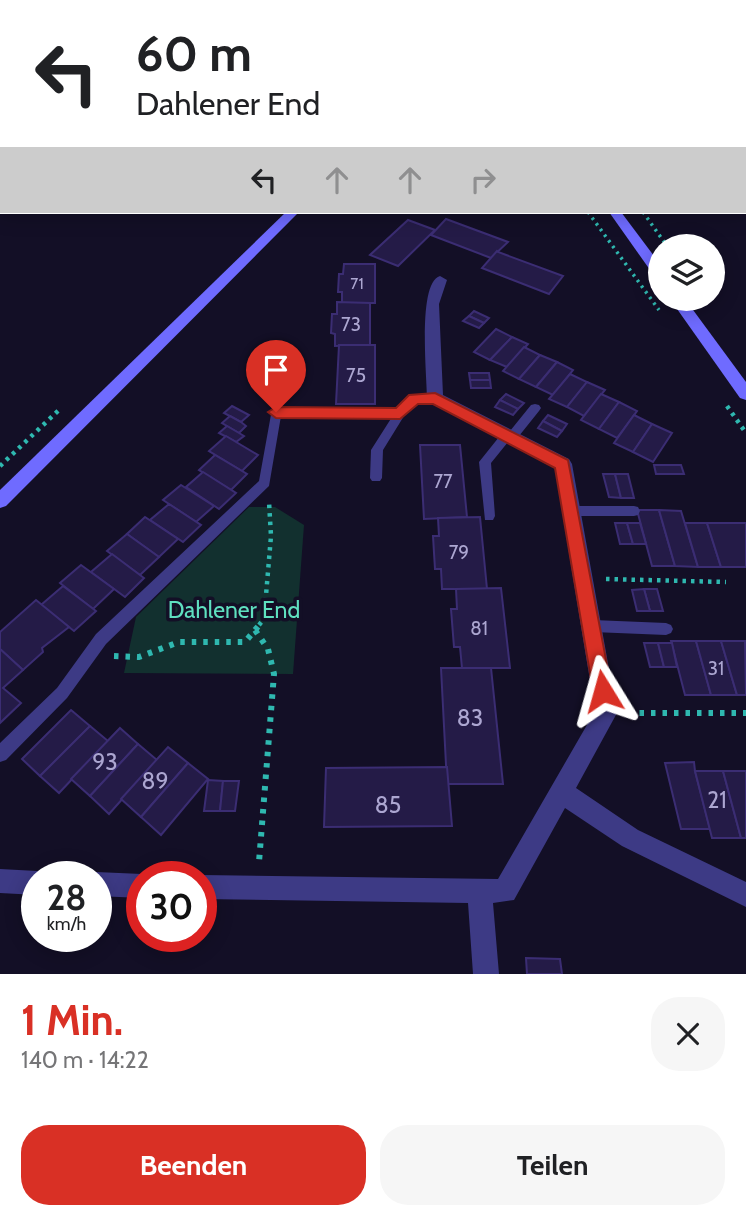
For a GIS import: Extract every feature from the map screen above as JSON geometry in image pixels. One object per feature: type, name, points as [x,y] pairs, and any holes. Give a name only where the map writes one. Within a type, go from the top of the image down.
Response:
[{"type":"main road","points":[[0,501],[291,214]]},
{"type":"main road","points":[[616,214],[648,257]]},
{"type":"main road","points":[[686,311],[746,394]]},
{"type":"street","points":[[217,888],[505,891],[606,713],[563,464],[435,398],[432,304],[440,280]]},
{"type":"street","points":[[562,792],[629,838],[746,894]]},
{"type":"street","points":[[0,881],[21,882]]},
{"type":"street","points":[[480,890],[486,974]]},
{"type":"lane","points":[[376,478],[377,450],[400,413],[414,399],[435,398]]},
{"type":"lane","points":[[489,516],[485,462],[535,408]]},
{"type":"lane","points":[[0,754],[62,692],[101,639],[265,483],[276,412],[400,413]]},
{"type":"lane","points":[[571,511],[634,511]]},
{"type":"lane","points":[[593,626],[666,629]]},
{"type":"path","points":[[644,214],[658,234]]},
{"type":"path","points":[[88,656],[139,657],[179,642],[245,642],[264,618],[271,536],[265,483]]},
{"type":"path","points":[[584,578],[726,582]]},
{"type":"path","points":[[255,630],[268,649],[274,674],[256,889]]},
{"type":"path","points":[[606,713],[746,713]]},
{"type":"green space","name":"Dahlener End","points":[[249,507],[275,507],[304,525],[293,674],[124,673],[136,617]]},
{"type":"building","points":[[446,219],[508,242],[491,258],[431,235]]},
{"type":"building","points":[[408,220],[435,230],[398,266],[370,255]]},
{"type":"building","points":[[497,251],[563,276],[549,294],[482,268]]},
{"type":"building","points":[[344,264],[375,264],[375,303],[342,303],[342,292],[338,292],[339,274],[343,274]]},
{"type":"building","points":[[337,302],[370,303],[370,345],[335,346],[335,334],[331,333],[332,314],[337,314]]},
{"type":"building","points":[[474,311],[489,318],[484,323],[469,316]]},
{"type":"building","points":[[469,316],[484,323],[479,328],[463,321]]},
{"type":"building","points":[[496,329],[512,337],[490,360],[474,352]]},
{"type":"building","points":[[512,337],[528,344],[507,367],[490,360]]},
{"type":"building","points":[[339,345],[375,345],[375,404],[336,404]]},
{"type":"building","points":[[524,347],[540,355],[519,379],[503,371]]},
{"type":"building","points":[[540,355],[557,362],[536,387],[519,379]]},
{"type":"building","points":[[557,362],[573,370],[553,395],[536,387]]},
{"type":"building","points":[[469,373],[489,373],[490,380],[470,380]]},
{"type":"building","points":[[570,374],[587,382],[567,407],[549,399]]},
{"type":"building","points":[[470,380],[490,380],[491,388],[471,388]]},
{"type":"building","points":[[587,382],[605,390],[584,416],[567,407]]},
{"type":"building","points":[[506,394],[524,403],[518,409],[500,400]]},
{"type":"building","points":[[601,394],[619,402],[599,429],[581,420]]},
{"type":"building","points":[[500,400],[518,409],[513,415],[495,407]]},
{"type":"building","points":[[619,402],[637,411],[617,438],[599,429]]},
{"type":"building","points":[[232,406],[249,415],[241,422],[224,413]]},
{"type":"building","points":[[548,415],[567,424],[562,431],[543,421]]},
{"type":"building","points":[[634,415],[652,424],[633,452],[614,443]]},
{"type":"building","points":[[230,416],[246,426],[239,433],[222,423]]},
{"type":"building","points":[[543,421],[562,431],[557,437],[538,428]]},
{"type":"building","points":[[652,424],[672,433],[653,462],[633,452]]},
{"type":"building","points":[[227,426],[244,436],[236,442],[219,433]]},
{"type":"building","points":[[226,436],[258,455],[242,471],[209,451]]},
{"type":"building","points":[[420,445],[460,445],[467,517],[424,519]]},
{"type":"building","points":[[215,455],[247,474],[231,490],[199,470]]},
{"type":"building","points":[[654,465],[681,465],[684,474],[656,474]]},
{"type":"building","points":[[203,472],[236,493],[219,509],[186,487]]},
{"type":"building","points":[[603,474],[615,474],[621,498],[609,497]]},
{"type":"building","points":[[615,474],[628,474],[634,498],[621,498]]},
{"type":"building","points":[[181,485],[214,506],[196,522],[163,500]]},
{"type":"building","points":[[169,504],[201,525],[183,542],[150,520]]},
{"type":"building","points":[[637,510],[659,510],[675,566],[652,566]]},
{"type":"building","points":[[659,510],[681,511],[698,567],[675,566]]},
{"type":"building","points":[[145,517],[178,539],[159,557],[127,534]]},
{"type":"building","points":[[480,517],[487,589],[442,589],[441,569],[435,569],[433,536],[439,536],[438,518]]},
{"type":"building","points":[[615,523],[627,523],[633,544],[620,544]]},
{"type":"building","points":[[627,523],[640,523],[646,544],[633,544]]},
{"type":"building","points":[[685,523],[707,523],[721,567],[698,567]]},
{"type":"building","points":[[707,523],[746,523],[746,567],[721,567]]},
{"type":"building","points":[[127,534],[159,557],[140,575],[107,551]]},
{"type":"building","points":[[112,554],[144,578],[125,597],[91,572]]},
{"type":"building","points":[[81,565],[114,589],[93,609],[60,583]]},
{"type":"building","points":[[63,586],[96,611],[74,631],[41,605]]},
{"type":"building","points":[[501,588],[510,668],[462,668],[460,647],[454,647],[451,609],[457,609],[456,589]]},
{"type":"building","points":[[644,589],[657,589],[663,611],[650,611]]},
{"type":"building","points":[[644,589],[650,611],[637,611],[632,590]]},
{"type":"building","points":[[36,600],[69,627],[42,648],[43,652],[23,670],[0,649],[0,632]]},
{"type":"building","points":[[671,641],[696,641],[711,695],[685,695]]},
{"type":"building","points":[[696,641],[721,641],[737,695],[711,695]]},
{"type":"building","points":[[721,641],[745,641],[746,695],[737,695]]},
{"type":"building","points":[[644,643],[658,643],[664,667],[650,667]]},
{"type":"building","points":[[658,643],[672,643],[677,667],[664,667]]},
{"type":"building","points":[[0,649],[23,670],[3,688],[21,703],[0,723]]},
{"type":"building","points":[[441,668],[491,668],[503,784],[447,784]]},
{"type":"building","points":[[71,710],[90,726],[40,776],[22,759]]},
{"type":"building","points":[[90,726],[108,741],[59,793],[40,776]]},
{"type":"building","points":[[120,728],[138,744],[90,796],[71,779]]},
{"type":"building","points":[[138,744],[157,760],[109,814],[90,796]]},
{"type":"building","points":[[168,747],[188,763],[141,817],[121,799]]},
{"type":"building","points":[[694,762],[710,829],[681,829],[665,763]]},
{"type":"building","points":[[188,763],[208,779],[161,835],[141,817]]},
{"type":"building","points":[[447,767],[452,826],[324,827],[326,768]]},
{"type":"building","points":[[695,771],[723,771],[741,838],[712,838]]},
{"type":"building","points":[[723,771],[746,771],[746,838],[741,838]]},
{"type":"building","points":[[208,780],[223,781],[220,811],[204,811]]},
{"type":"building","points":[[223,781],[239,781],[235,811],[220,811]]},
{"type":"building","points":[[526,958],[560,959],[562,974],[527,974]]},
{"type":"route","points":[[276,412],[400,413],[414,399],[435,398],[563,464],[603,691]]}]
